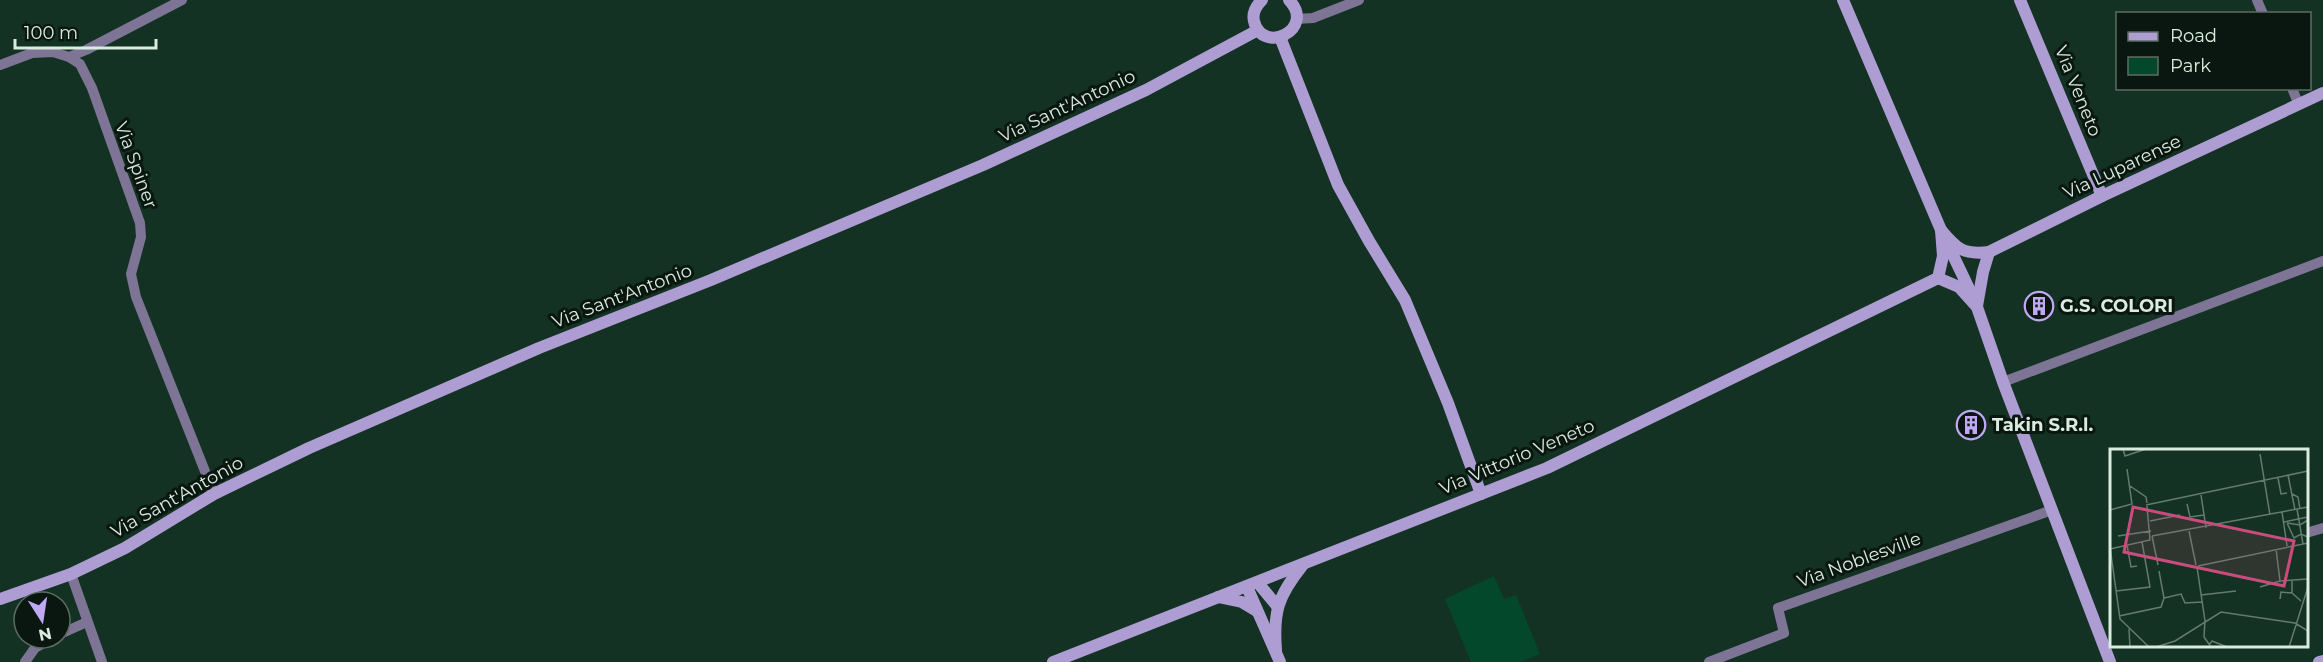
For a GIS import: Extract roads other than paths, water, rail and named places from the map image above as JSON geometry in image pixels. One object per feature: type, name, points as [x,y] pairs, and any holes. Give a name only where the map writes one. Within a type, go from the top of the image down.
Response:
[{"type":"street","points":[[0,65],[32,53],[53,52],[69,57],[182,0]]},
{"type":"street","points":[[1258,3],[1254,17],[1258,30],[1270,38],[1280,37],[1291,31],[1296,20],[1296,10],[1289,0]]},
{"type":"street","points":[[1296,20],[1313,18],[1359,0]]},
{"type":"street","points":[[1843,0],[1941,230],[1977,307],[2003,382],[2110,662]]},
{"type":"street","name":"Via Veneto","points":[[2020,0],[2102,196]]},
{"type":"street","name":"Via Sant'Antonio","points":[[0,599],[70,574],[125,548],[214,494],[309,448],[539,348],[711,280],[983,165],[1146,90],[1258,30]]},
{"type":"street","points":[[1280,37],[1338,185],[1405,300],[1448,403],[1481,494]]},
{"type":"street","name":"Via Spiner","points":[[69,57],[80,64],[92,88],[140,223],[141,237],[131,274],[136,297],[214,494]]},
{"type":"street","points":[[2293,90],[2298,103]]},
{"type":"street","name":"Via Luparense","points":[[1989,252],[2102,196],[2323,93]]},
{"type":"street","points":[[1941,230],[1962,251],[1989,252],[1981,280],[1977,307]]},
{"type":"street","points":[[1941,230],[1943,256],[1938,278],[1959,287],[1977,307]]},
{"type":"street","points":[[2003,382],[2323,261]]},
{"type":"street","name":"Via Vittorio Veneto","points":[[1053,662],[1547,468],[1938,278]]},
{"type":"street","name":"Via Noblesville","points":[[1709,662],[1784,633],[1778,608],[2052,510]]},
{"type":"street","points":[[2308,533],[2323,528]]},
{"type":"street","points":[[1278,656],[1274,626],[1277,606],[1292,578],[1302,566]]},
{"type":"street","points":[[70,574],[102,662]]},
{"type":"street","points":[[1253,585],[1277,606]]},
{"type":"street","points":[[1253,585],[1257,612],[1278,656]]},
{"type":"street","points":[[1216,597],[1242,602],[1257,612]]},
{"type":"street","points":[[72,629],[87,622]]},
{"type":"place","name":"G.S. COLORI","points":[[2039,306]]},
{"type":"place","name":"Takin S.R.l.","points":[[1971,425]]}]
